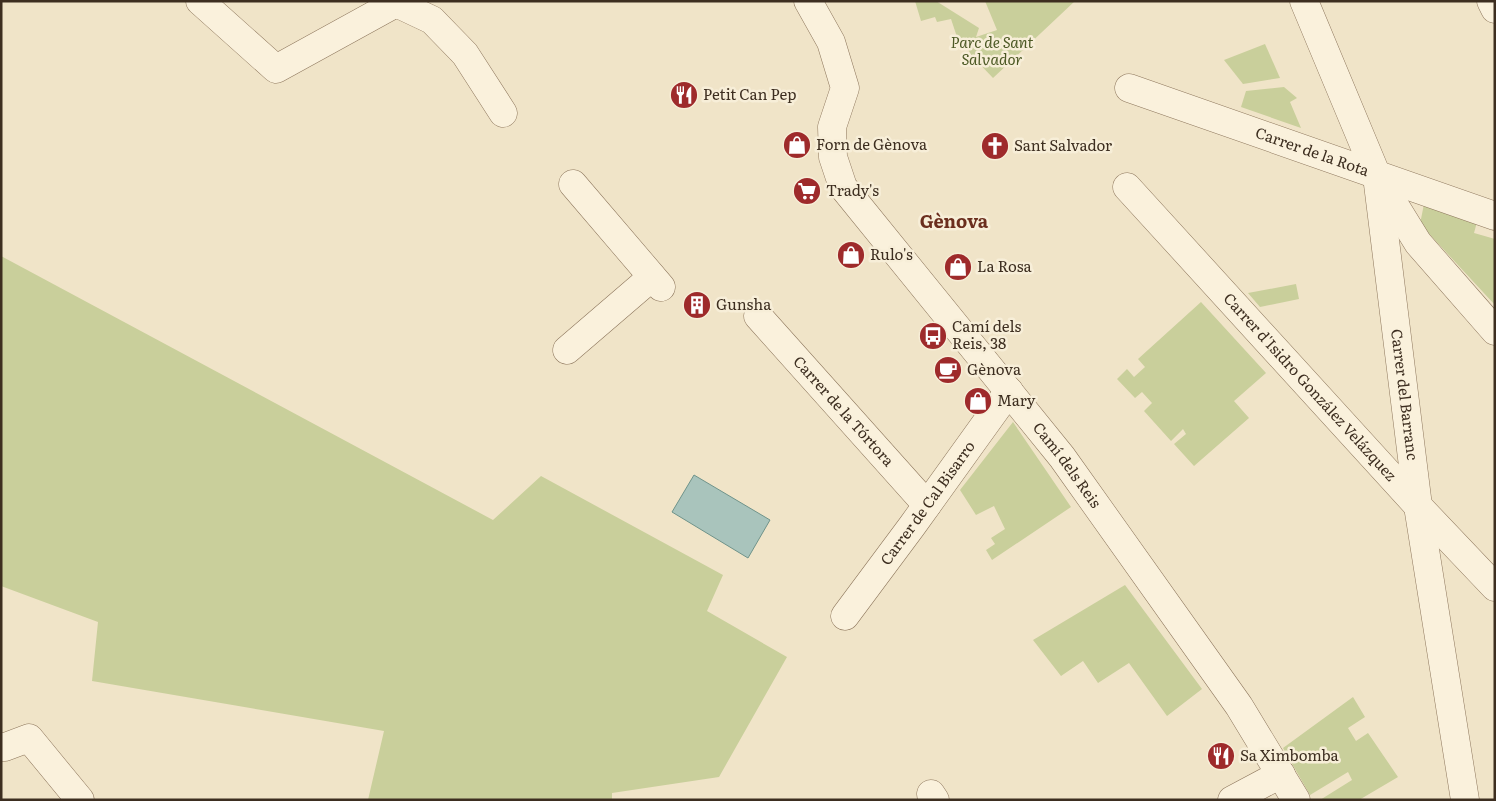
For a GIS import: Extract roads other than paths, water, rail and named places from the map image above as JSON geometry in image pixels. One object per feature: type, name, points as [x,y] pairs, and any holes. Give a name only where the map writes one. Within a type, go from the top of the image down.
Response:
[{"type":"street","points":[[200,1],[276,69],[396,3],[432,20],[439,27],[465,54],[503,113]]},
{"type":"street","name":"Camí dels Reis","points":[[808,1],[831,42],[845,88],[832,127],[833,157],[843,187],[1062,457],[1227,690],[1296,800]]},
{"type":"street","name":"Carrer del Barranc","points":[[1304,1],[1377,176],[1418,506],[1465,800]]},
{"type":"street","points":[[1491,1],[1495,9]]},
{"type":"street","name":"Carrer de la Rota","points":[[1129,88],[1495,216]]},
{"type":"street","points":[[1377,176],[1418,243],[1495,331]]},
{"type":"street","points":[[567,350],[656,282],[573,184]]},
{"type":"street","name":"Carrer d'Isidro González Velázquez","points":[[1127,187],[1418,506],[1495,587]]},
{"type":"street","name":"Carrer de la Tórtora","points":[[758,316],[928,505]]},
{"type":"street","name":"Carrer de Cal Bisarro","points":[[845,616],[928,505],[1009,391]]},
{"type":"street","points":[[1,747],[6,747],[29,738],[80,800]]},
{"type":"street","points":[[1232,800],[1281,774]]},
{"type":"water","points":[[694,475],[770,520],[748,558],[672,512]]},
{"type":"place","name":"Petit Can Pep","points":[[684,95]]},
{"type":"place","name":"Forn de Gènova","points":[[797,145]]},
{"type":"place","name":"Sant Salvador","points":[[995,146]]},
{"type":"place","name":"Trady's","points":[[807,191]]},
{"type":"place","name":"Rulo's","points":[[851,255]]},
{"type":"place","name":"La Rosa","points":[[958,267]]},
{"type":"place","name":"Gunsha","points":[[697,305]]},
{"type":"place","name":"Camí dels Reis, 38","points":[[933,336]]},
{"type":"place","name":"Gènova","points":[[948,370]]},
{"type":"place","name":"Mary","points":[[978,401]]},
{"type":"place","name":"Sa Ximbomba","points":[[1221,756]]},
{"type":"district","name":"Gènova","points":[[954,222]]},
{"type":"park label","name":"Parc de Sant Salvador","points":[[992,52]]}]
